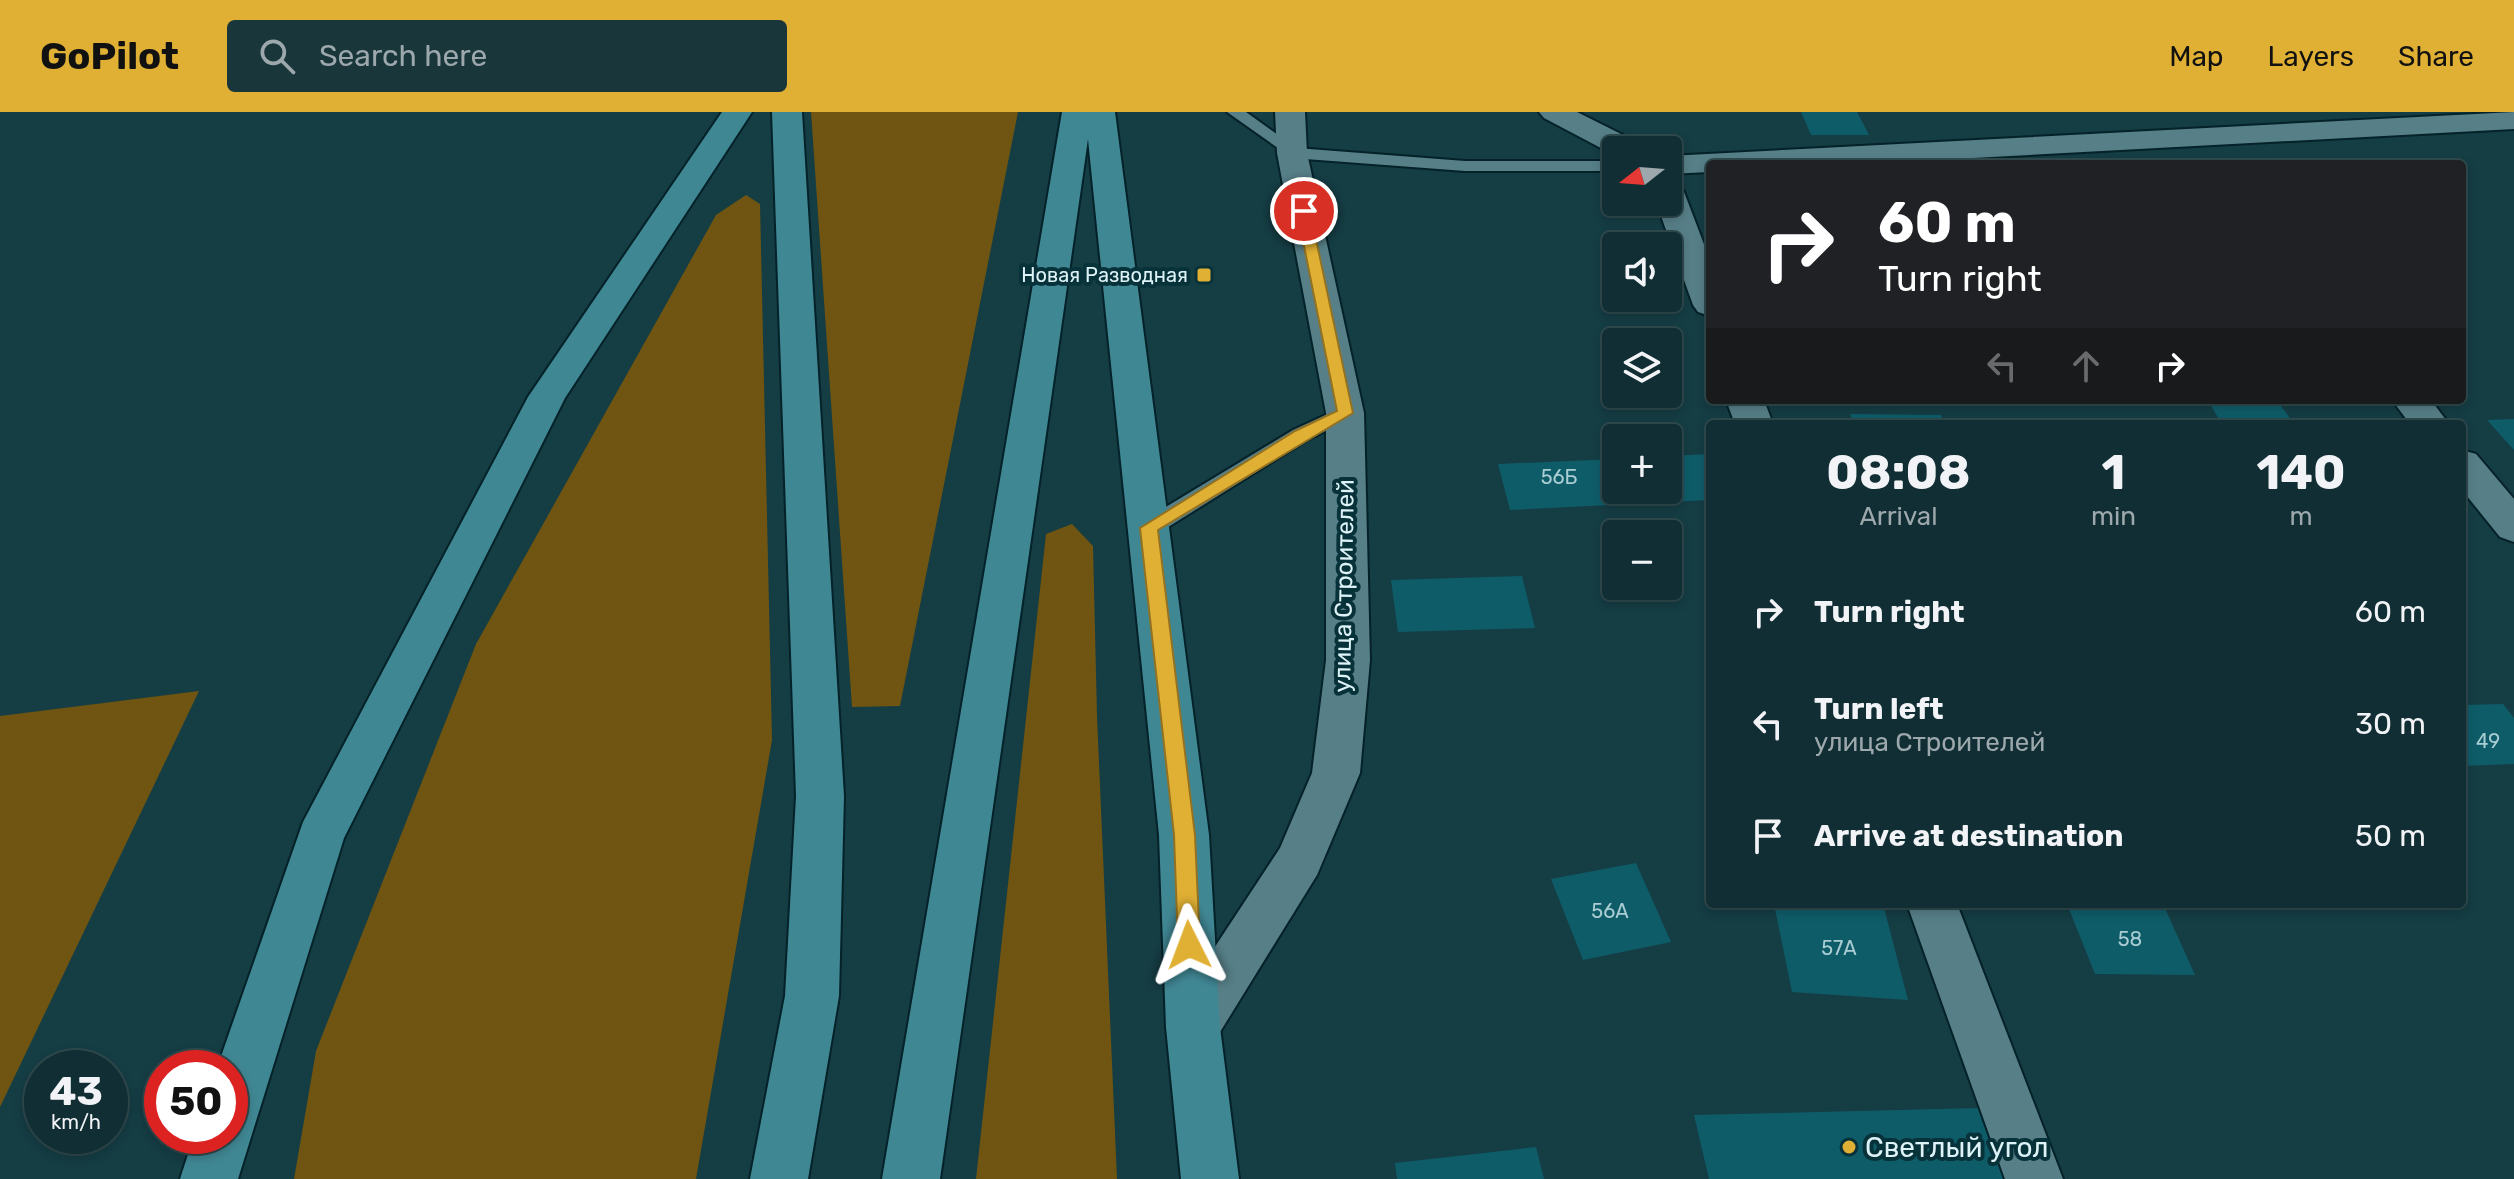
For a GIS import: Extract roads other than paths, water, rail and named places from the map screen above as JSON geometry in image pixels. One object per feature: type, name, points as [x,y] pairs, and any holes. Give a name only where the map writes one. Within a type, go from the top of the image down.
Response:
[{"type":"main road","points":[[248,1059],[320,837],[547,397],[737,112]]},
{"type":"main road","points":[[779,1179],[812,996],[820,796],[787,112]]},
{"type":"main road","points":[[911,1179],[1077,112]]},
{"type":"main road","points":[[1100,112],[1184,835],[1193,1027],[1210,1179]]},
{"type":"main road","points":[[209,1179],[217,1154]]},
{"type":"street","name":"улица Строителей","points":[[1193,1027],[1299,860],[1336,773],[1348,660],[1345,413],[1292,153],[1290,112]]},
{"type":"street","points":[[1554,112],[1602,137]]},
{"type":"street","points":[[1731,160],[2187,124],[2514,120]]},
{"type":"street","points":[[2187,124],[2216,160]]},
{"type":"street","points":[[1682,164],[1706,162]]},
{"type":"street","points":[[1677,216],[1706,294]]},
{"type":"street","points":[[2414,404],[2427,420]]},
{"type":"street","points":[[2466,468],[2514,527]]},
{"type":"street","points":[[1933,908],[2034,1179]]},
{"type":"lane","points":[[1235,112],[1292,153],[1465,166],[1602,166]]},
{"type":"lane","points":[[1149,528],[1300,435],[1345,413]]},
{"type":"place","name":"Новая Разводная","points":[[1204,275]]},
{"type":"place","name":"Светлый угол","points":[[1849,1147]]}]
